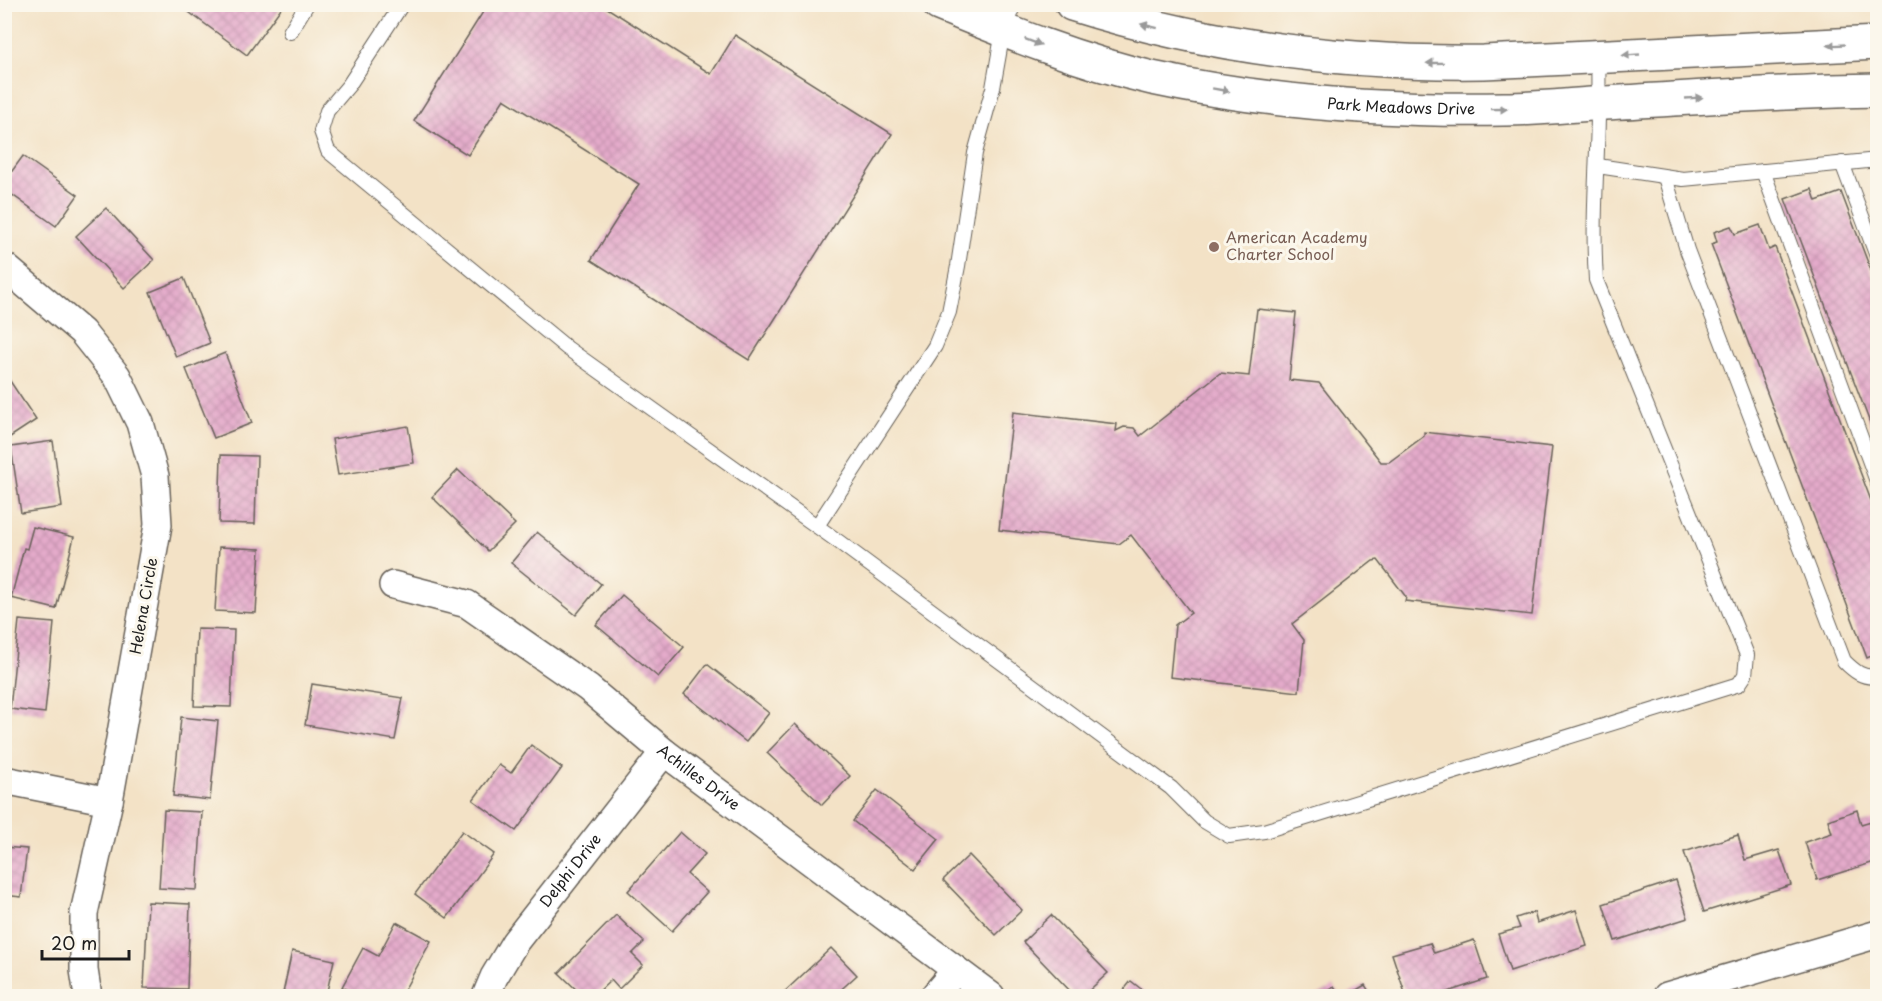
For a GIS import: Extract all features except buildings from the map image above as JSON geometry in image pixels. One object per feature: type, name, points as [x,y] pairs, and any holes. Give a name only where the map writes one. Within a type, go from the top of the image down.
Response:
[{"type":"main road","name":"Park Meadows Drive","points":[[939,4],[1008,18],[1074,56],[1151,77],[1226,92],[1302,102],[1430,109],[1507,109],[1762,94],[1878,90]]},
{"type":"main road","points":[[1072,4],[1185,35],[1332,57],[1419,63],[1878,43]]},
{"type":"street","name":"Helena Circle","points":[[4,266],[82,332],[117,376],[140,423],[155,476],[158,525],[109,801],[84,913],[84,970],[88,996]]},
{"type":"street","name":"Achilles Drive","points":[[393,585],[467,604],[588,688],[664,752],[992,996]]},
{"type":"street","name":"Delphi Drive","points":[[486,996],[494,977],[516,942],[664,752]]},
{"type":"street","points":[[4,780],[109,801]]},
{"type":"street","points":[[1667,996],[1878,934]]},
{"type":"street","points":[[934,996],[956,970]]},
{"type":"lane","points":[[290,32],[307,4]]},
{"type":"lane","points":[[402,4],[349,85],[327,111],[321,131],[328,151],[567,348],[818,526],[1171,788],[1204,821],[1229,836],[1264,831],[1739,684],[1745,675],[1747,655],[1596,280],[1594,251],[1600,103],[1598,57]]},
{"type":"lane","points":[[818,526],[935,346],[949,312],[975,153],[993,88],[1008,18]]},
{"type":"lane","points":[[1598,166],[1683,179],[1878,160]]},
{"type":"lane","points":[[1842,163],[1878,259]]},
{"type":"lane","points":[[1763,171],[1878,484]]},
{"type":"lane","points":[[1665,177],[1687,250],[1844,661],[1854,672],[1863,676],[1874,678],[1878,676]]},
{"type":"place","name":"American Academy Charter School","points":[[1214,247]]}]
